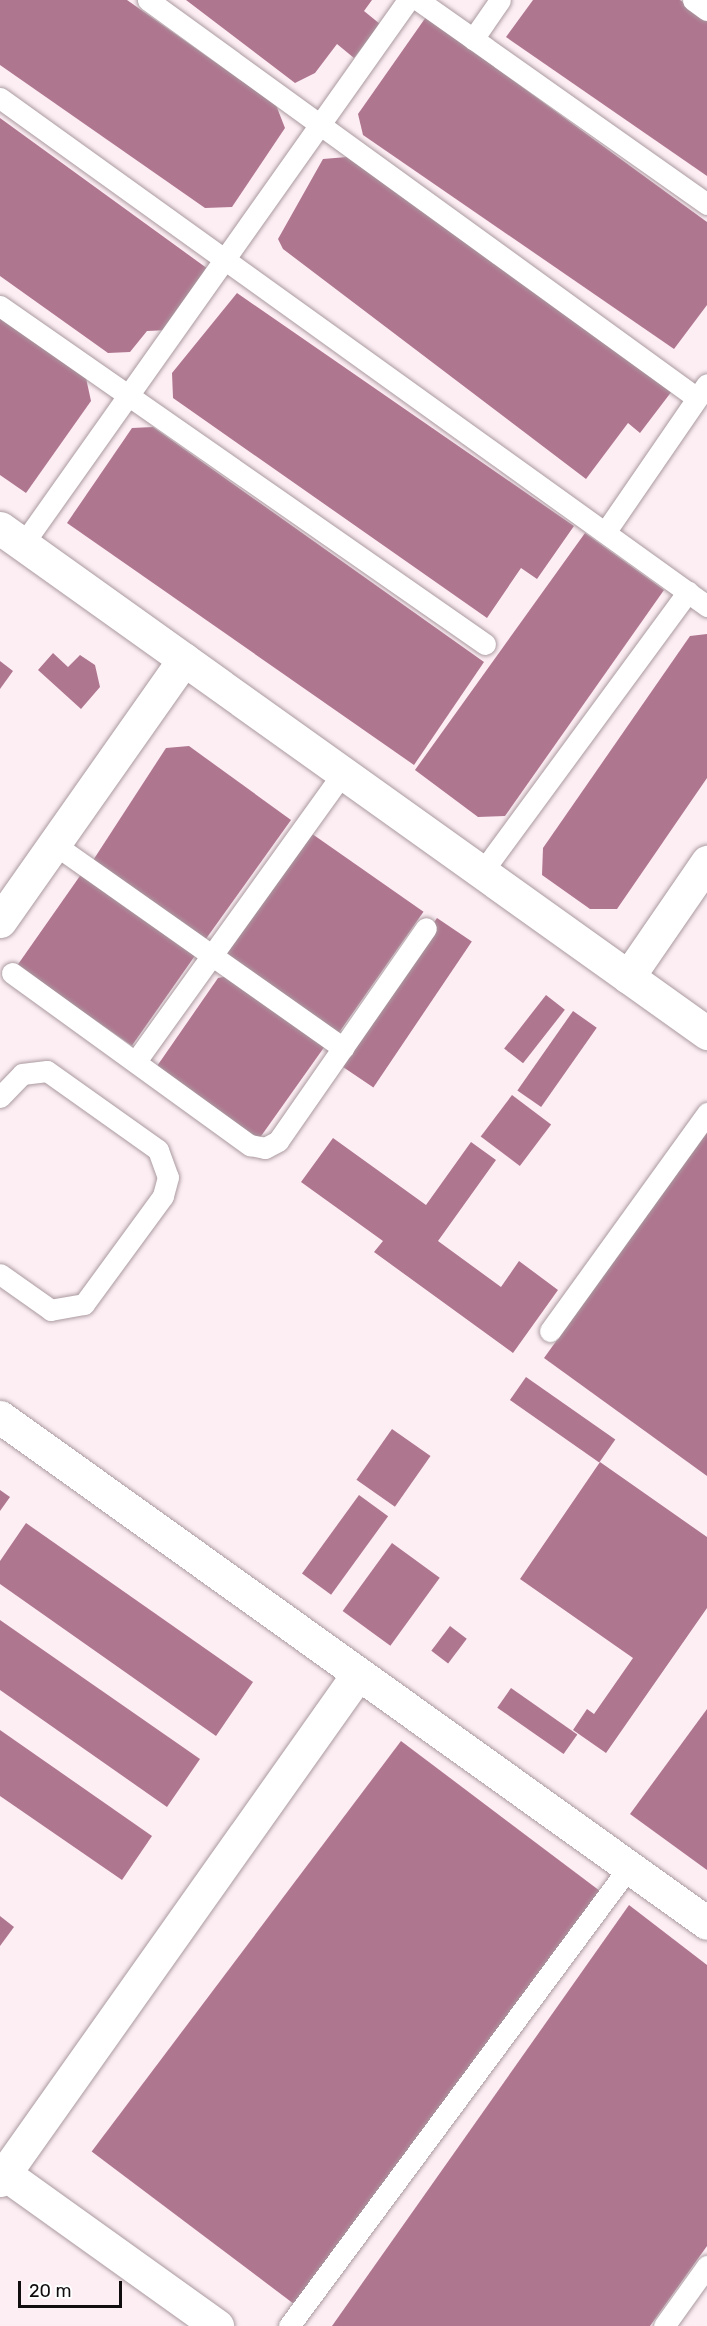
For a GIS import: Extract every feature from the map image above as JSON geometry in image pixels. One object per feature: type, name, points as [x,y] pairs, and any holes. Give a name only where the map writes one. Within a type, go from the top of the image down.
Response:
[{"type":"street","points":[[11,536],[707,1033]]},
{"type":"street","points":[[0,921],[184,659]]},
{"type":"street","points":[[628,977],[707,862]]},
{"type":"street","points":[[0,1417],[707,1923]]},
{"type":"street","points":[[217,2326],[2,2177],[358,1674]]},
{"type":"lane","points":[[148,0],[320,124],[702,391],[606,531]]},
{"type":"lane","points":[[11,536],[127,397],[408,0]]},
{"type":"lane","points":[[418,0],[707,204]]},
{"type":"lane","points":[[473,39],[500,0]]},
{"type":"lane","points":[[693,0],[707,10]]},
{"type":"lane","points":[[0,98],[226,256],[707,606]]},
{"type":"lane","points":[[0,306],[127,397],[485,644]]},
{"type":"lane","points":[[482,872],[688,592]]},
{"type":"lane","points":[[136,1061],[343,773]]},
{"type":"lane","points":[[54,844],[343,1048]]},
{"type":"lane","points":[[12,973],[250,1145],[265,1148],[279,1141],[426,928]]},
{"type":"lane","points":[[0,1097],[21,1074],[47,1071],[158,1150],[168,1177],[163,1196],[84,1304],[51,1310],[0,1274]]},
{"type":"lane","points":[[550,1331],[707,1113]]},
{"type":"lane","points":[[289,2326],[629,1868]]},
{"type":"lane","points":[[664,2326],[707,2266]]},
{"type":"shaded area","points":[[0,0],[707,0],[707,2326],[0,2326]]},
{"type":"building","points":[[0,0],[127,0],[276,105],[285,128],[232,207],[205,208],[0,65]]},
{"type":"building","points":[[186,0],[372,0],[364,11],[380,24],[354,58],[337,44],[315,73],[295,83]]},
{"type":"building","points":[[533,0],[680,0],[707,19],[707,176],[506,37]]},
{"type":"building","points":[[426,17],[707,222],[707,305],[674,349],[363,135],[358,114]]},
{"type":"building","points":[[0,118],[208,269],[169,330],[147,331],[130,352],[108,353],[0,276]]},
{"type":"building","points":[[347,157],[672,391],[640,433],[628,423],[586,479],[283,249],[278,239],[323,159]]},
{"type":"building","points":[[237,293],[574,526],[537,579],[521,568],[487,618],[173,398],[172,373]]},
{"type":"building","points":[[0,318],[86,378],[91,401],[26,493],[0,475]]},
{"type":"building","points":[[153,427],[484,662],[414,765],[67,523],[132,428]]},
{"type":"building","points":[[585,533],[664,590],[505,816],[478,817],[415,770]]},
{"type":"building","points":[[707,634],[707,778],[617,909],[590,909],[542,875],[543,848],[690,636]]},
{"type":"building","points":[[53,653],[68,667],[80,655],[95,665],[100,687],[81,709],[38,670]]},
{"type":"building","points":[[0,661],[13,671],[0,689]]},
{"type":"building","points":[[189,746],[291,820],[203,943],[90,865],[166,748]]},
{"type":"building","points":[[308,831],[424,912],[336,1037],[220,956]]},
{"type":"building","points":[[82,873],[197,953],[132,1046],[17,966]]},
{"type":"building","points":[[437,918],[472,941],[373,1087],[339,1064]]},
{"type":"building","points":[[228,976],[325,1046],[259,1139],[155,1069],[218,978]]},
{"type":"building","points":[[546,995],[565,1010],[523,1063],[504,1049]]},
{"type":"building","points":[[573,1011],[597,1028],[541,1107],[517,1090]]},
{"type":"building","points":[[512,1095],[551,1124],[520,1166],[481,1137]]},
{"type":"building","points":[[707,1132],[707,1476],[544,1358]]},
{"type":"building","points":[[333,1138],[426,1205],[471,1142],[496,1160],[438,1241],[501,1287],[519,1261],[558,1290],[513,1353],[374,1252],[383,1241],[301,1182]]},
{"type":"building","points":[[526,1377],[615,1440],[599,1462],[510,1400]]},
{"type":"building","points":[[392,1429],[431,1456],[395,1507],[356,1480]]},
{"type":"building","points":[[600,1462],[707,1537],[707,1608],[606,1753],[573,1730],[587,1709],[594,1714],[633,1658],[520,1579]]},
{"type":"building","points":[[0,1490],[10,1497],[0,1511]]},
{"type":"building","points":[[359,1495],[388,1516],[331,1595],[302,1573]]},
{"type":"building","points":[[26,1523],[253,1682],[216,1736],[0,1584],[0,1561]]},
{"type":"building","points":[[392,1543],[440,1578],[390,1646],[343,1611]]},
{"type":"building","points":[[0,1620],[200,1759],[167,1807],[0,1690]]},
{"type":"building","points":[[450,1626],[467,1639],[448,1663],[431,1651]]},
{"type":"building","points":[[511,1688],[577,1734],[564,1754],[497,1708]]},
{"type":"building","points":[[707,1709],[707,1870],[630,1814]]},
{"type":"building","points":[[0,1730],[152,1836],[122,1880],[0,1796]]},
{"type":"building","points":[[401,1741],[605,1894],[295,2305],[92,2151]]},
{"type":"building","points":[[629,1905],[707,1965],[707,2246],[650,2326],[332,2326]]},
{"type":"building","points":[[0,1916],[14,1927],[0,1946]]}]
